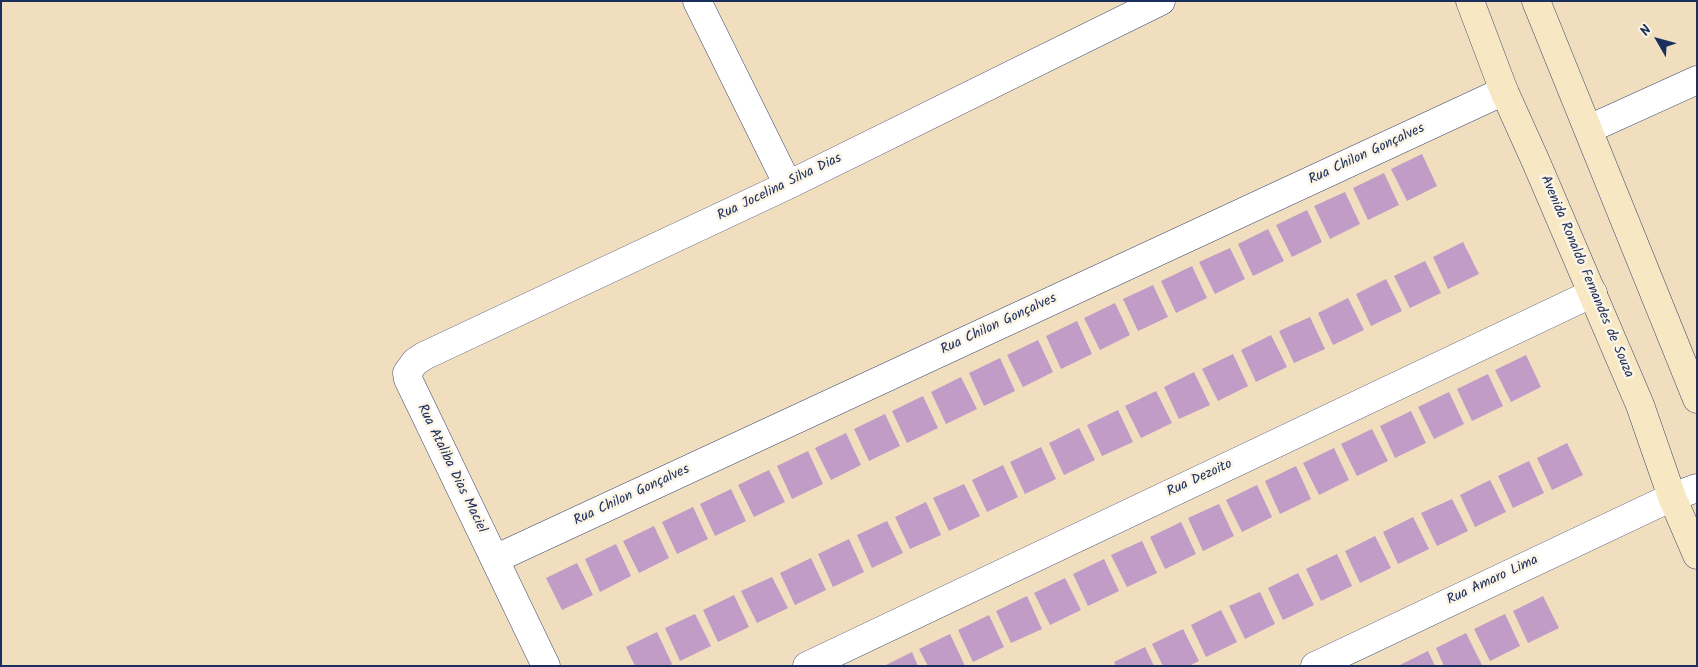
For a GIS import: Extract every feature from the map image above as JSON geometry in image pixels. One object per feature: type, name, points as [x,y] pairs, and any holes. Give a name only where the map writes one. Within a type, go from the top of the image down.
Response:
[{"type":"street","points":[[697,1],[788,185]]},
{"type":"street","name":"Rua Jocelina Silva Dias","points":[[408,379],[410,368],[424,356],[788,185],[1161,1]]},
{"type":"street","name":"Avenida Ronaldo Fernandes de Souza","points":[[1470,1],[1504,91],[1640,405],[1684,493],[1697,555]]},
{"type":"street","points":[[1536,1],[1697,399]]},
{"type":"street","points":[[1589,129],[1697,80]]},
{"type":"street","name":"Rua Chilon Gonçalves","points":[[495,559],[1504,91]]},
{"type":"street","name":"Rua Dezoito","points":[[807,666],[1593,293]]},
{"type":"street","name":"Rua Ataliba Dias Maciel","points":[[408,379],[546,666]]},
{"type":"street","name":"Rua Amaro Lima","points":[[1315,666],[1684,493]]},
{"type":"building","points":[[1422,154],[1437,186],[1407,201],[1391,169]]},
{"type":"building","points":[[1384,173],[1399,205],[1368,220],[1353,188]]},
{"type":"building","points":[[1345,192],[1360,224],[1330,239],[1314,206]]},
{"type":"building","points":[[1307,210],[1322,242],[1292,257],[1276,225]]},
{"type":"building","points":[[1268,229],[1284,261],[1253,276],[1238,244]]},
{"type":"building","points":[[1463,242],[1479,274],[1448,289],[1433,257]]},
{"type":"building","points":[[1230,248],[1245,279],[1215,294],[1199,262]]},
{"type":"building","points":[[1425,261],[1441,293],[1410,308],[1394,276]]},
{"type":"building","points":[[1192,266],[1207,298],[1176,313],[1161,281]]},
{"type":"building","points":[[1386,279],[1402,311],[1371,326],[1356,294]]},
{"type":"building","points":[[1153,285],[1168,317],[1138,331],[1123,299]]},
{"type":"building","points":[[1348,298],[1364,330],[1333,345],[1318,313]]},
{"type":"building","points":[[1115,303],[1130,335],[1100,350],[1084,318]]},
{"type":"building","points":[[1310,317],[1325,349],[1294,363],[1279,331]]},
{"type":"building","points":[[1077,321],[1092,354],[1061,369],[1046,336]]},
{"type":"building","points":[[1271,335],[1287,367],[1256,382],[1241,350]]},
{"type":"building","points":[[1038,340],[1053,372],[1023,387],[1007,355]]},
{"type":"building","points":[[1233,354],[1248,386],[1218,401],[1202,369]]},
{"type":"building","points":[[1526,355],[1541,387],[1511,402],[1495,370]]},
{"type":"building","points":[[1000,358],[1015,391],[984,406],[969,373]]},
{"type":"building","points":[[1194,372],[1210,405],[1179,419],[1164,387]]},
{"type":"building","points":[[1488,374],[1503,406],[1472,421],[1457,389]]},
{"type":"building","points":[[961,377],[977,409],[946,424],[931,392]]},
{"type":"building","points":[[1156,391],[1172,423],[1141,438],[1125,406]]},
{"type":"building","points":[[1449,392],[1464,424],[1434,439],[1418,407]]},
{"type":"building","points":[[923,396],[938,428],[907,443],[892,411]]},
{"type":"building","points":[[1118,410],[1133,442],[1102,456],[1087,425]]},
{"type":"building","points":[[1411,411],[1426,443],[1395,458],[1380,426]]},
{"type":"building","points":[[885,414],[900,446],[869,461],[854,429]]},
{"type":"building","points":[[1079,428],[1095,460],[1064,475],[1049,443]]},
{"type":"building","points":[[1372,429],[1388,461],[1357,476],[1341,444]]},
{"type":"building","points":[[846,433],[861,465],[831,480],[815,448]]},
{"type":"building","points":[[1567,443],[1583,475],[1552,490],[1537,458]]},
{"type":"building","points":[[1041,447],[1056,479],[1025,494],[1010,462]]},
{"type":"building","points":[[1334,448],[1349,480],[1319,495],[1303,463]]},
{"type":"building","points":[[808,451],[823,484],[792,499],[777,466]]},
{"type":"building","points":[[1529,461],[1544,493],[1513,508],[1498,476]]},
{"type":"building","points":[[1003,465],[1018,497],[987,512],[972,480]]},
{"type":"building","points":[[1296,466],[1311,499],[1280,514],[1265,481]]},
{"type":"building","points":[[769,470],[785,502],[754,517],[738,485]]},
{"type":"building","points":[[1490,480],[1506,512],[1475,527],[1460,495]]},
{"type":"building","points":[[964,484],[980,516],[949,531],[933,498]]},
{"type":"building","points":[[1257,485],[1272,517],[1242,532],[1226,500]]},
{"type":"building","points":[[731,489],[746,521],[715,536],[700,504]]},
{"type":"building","points":[[1452,499],[1468,531],[1437,546],[1421,513]]},
{"type":"building","points":[[926,502],[941,535],[910,549],[895,517]]},
{"type":"building","points":[[1219,504],[1234,536],[1203,551],[1188,518]]},
{"type":"building","points":[[693,507],[708,539],[677,554],[662,522]]},
{"type":"building","points":[[1413,517],[1429,549],[1398,564],[1383,532]]},
{"type":"building","points":[[887,521],[903,553],[872,568],[857,535]]},
{"type":"building","points":[[1181,522],[1196,554],[1165,569],[1150,537]]},
{"type":"building","points":[[654,526],[669,558],[639,573],[623,541]]},
{"type":"building","points":[[1375,536],[1391,568],[1360,583],[1345,551]]},
{"type":"building","points":[[849,539],[864,572],[833,587],[818,554]]},
{"type":"building","points":[[1142,541],[1157,573],[1127,587],[1111,555]]},
{"type":"building","points":[[616,544],[631,576],[600,592],[585,559]]},
{"type":"building","points":[[1337,554],[1352,586],[1321,601],[1306,569]]},
{"type":"building","points":[[811,558],[826,590],[795,605],[780,573]]},
{"type":"building","points":[[1104,559],[1119,591],[1088,606],[1073,574]]},
{"type":"building","points":[[577,563],[593,595],[562,610],[546,578]]},
{"type":"building","points":[[1298,573],[1314,605],[1283,620],[1268,588]]},
{"type":"building","points":[[772,577],[788,608],[757,623],[741,591]]},
{"type":"building","points":[[1065,578],[1081,610],[1050,625],[1034,593]]},
{"type":"building","points":[[1260,592],[1275,624],[1245,639],[1229,606]]},
{"type":"building","points":[[734,595],[749,627],[718,642],[703,610]]},
{"type":"building","points":[[1027,596],[1042,629],[1011,643],[996,611]]},
{"type":"building","points":[[1543,596],[1559,628],[1528,643],[1513,611]]},
{"type":"building","points":[[1221,610],[1237,642],[1206,657],[1191,625]]},
{"type":"building","points":[[695,614],[711,646],[680,661],[665,628]]},
{"type":"building","points":[[1505,614],[1520,646],[1490,661],[1474,629]]},
{"type":"building","points":[[989,615],[1004,647],[973,662],[958,630]]},
{"type":"building","points":[[1183,629],[1199,661],[1189,666],[1163,666],[1152,644]]},
{"type":"building","points":[[657,632],[672,664],[670,666],[635,666],[626,647]]},
{"type":"building","points":[[1466,633],[1482,665],[1444,666],[1436,648]]},
{"type":"building","points":[[950,634],[965,666],[928,666],[919,649]]},
{"type":"building","points":[[1145,647],[1154,666],[1116,666],[1114,662]]},
{"type":"building","points":[[1428,651],[1435,666],[1398,666]]},
{"type":"building","points":[[912,652],[918,666],[884,666]]}]
